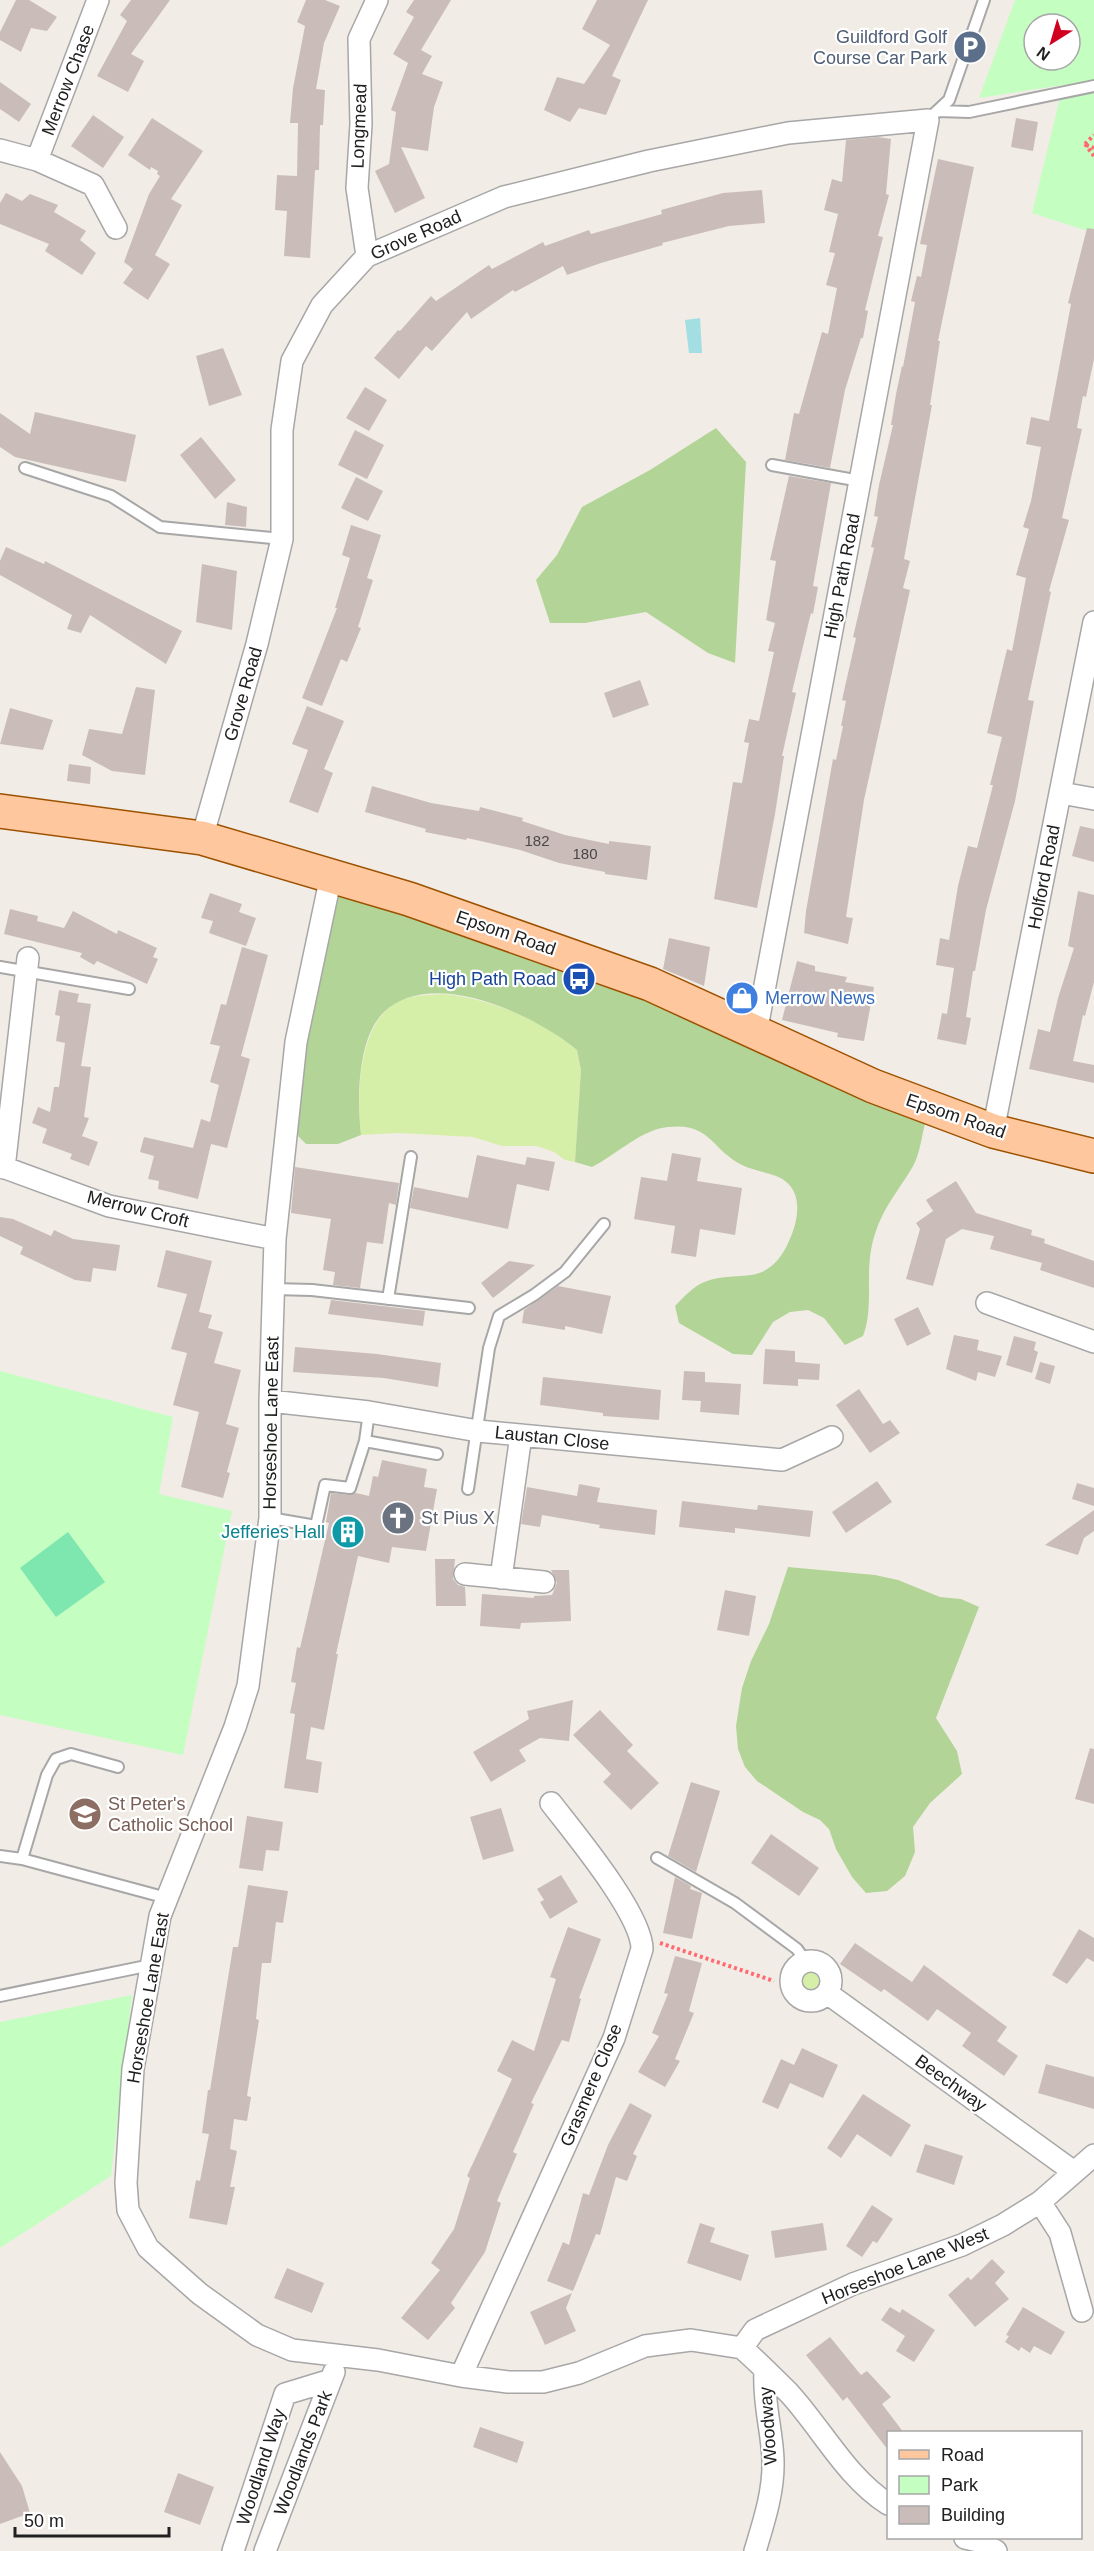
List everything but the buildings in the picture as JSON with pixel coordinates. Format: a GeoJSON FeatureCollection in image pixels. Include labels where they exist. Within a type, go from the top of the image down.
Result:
{"type":"FeatureCollection","features":[{"type":"Feature","properties":{"kind":"main road","name":"Epsom Road"},"geometry":{"type":"LineString","coordinates":[[0,811],[202,838],[408,899],[650,984],[873,1086],[993,1131],[1094,1156]]}},
{"type":"Feature","properties":{"kind":"street","name":"Merrow Chase"},"geometry":{"type":"LineString","coordinates":[[37,160],[98,0]]}},
{"type":"Feature","properties":{"kind":"street","name":"Longmead"},"geometry":{"type":"LineString","coordinates":[[367,256],[357,188],[361,124],[359,39],[377,0]]}},
{"type":"Feature","properties":{"kind":"street","name":"Grove Road"},"geometry":{"type":"LineString","coordinates":[[202,838],[257,644],[282,539],[282,430],[292,361],[322,305],[367,256],[504,197],[638,163],[788,133],[933,115]]}},
{"type":"Feature","properties":{"kind":"street","name":"High Path Road"},"geometry":{"type":"LineString","coordinates":[[756,1034],[860,481],[933,115]]}},
{"type":"Feature","properties":{"kind":"street","name":"Merrow Chase"},"geometry":{"type":"LineString","coordinates":[[0,150],[37,160],[93,185],[116,228]]}},
{"type":"Feature","properties":{"kind":"street","name":"Holford Road"},"geometry":{"type":"LineString","coordinates":[[993,1131],[1094,622]]}},
{"type":"Feature","properties":{"kind":"street"},"geometry":{"type":"LineString","coordinates":[[1060,793],[1094,799]]}},
{"type":"Feature","properties":{"kind":"street","name":"Horseshoe Lane East"},"geometry":{"type":"LineString","coordinates":[[331,876],[296,1042],[275,1239],[270,1401],[270,1518],[248,1686],[235,1727],[160,1916],[132,2069],[126,2183],[128,2210],[148,2248],[200,2294],[256,2335],[292,2350],[378,2360],[461,2376],[508,2382],[543,2382],[579,2373],[645,2346],[691,2340],[742,2348]]}},
{"type":"Feature","properties":{"kind":"street","name":"Merrow Croft"},"geometry":{"type":"LineString","coordinates":[[27,966],[2,1167],[109,1206],[275,1239]]}},
{"type":"Feature","properties":{"kind":"street"},"geometry":{"type":"LineString","coordinates":[[987,1303],[1094,1342]]}},
{"type":"Feature","properties":{"kind":"street","name":"Laustan Close"},"geometry":{"type":"LineString","coordinates":[[270,1401],[369,1412],[478,1431],[782,1460],[832,1437]]}},
{"type":"Feature","properties":{"kind":"street"},"geometry":{"type":"LineString","coordinates":[[501,1578],[521,1435]]}},
{"type":"Feature","properties":{"kind":"street"},"geometry":{"type":"LineString","coordinates":[[465,1574],[544,1582]]}},
{"type":"Feature","properties":{"kind":"street"},"geometry":{"type":"LineString","coordinates":[[551,1803],[614,1886],[642,1937]]}},
{"type":"Feature","properties":{"kind":"street","name":"Grasmere Close"},"geometry":{"type":"LineString","coordinates":[[461,2376],[614,2038],[642,1949],[642,1937]]}},
{"type":"Feature","properties":{"kind":"street"},"geometry":{"type":"LineString","coordinates":[[806,1962],[817,1962],[827,1969],[831,1983],[827,1994],[821,1999],[809,2002],[798,1997],[793,1991],[792,1974],[799,1965],[806,1962]]}},
{"type":"Feature","properties":{"kind":"street","name":"Beechway"},"geometry":{"type":"LineString","coordinates":[[827,1994],[1074,2172]]}},
{"type":"Feature","properties":{"kind":"street","name":"Horseshoe Lane West"},"geometry":{"type":"LineString","coordinates":[[742,2348],[755,2330],[853,2284],[962,2245],[1003,2225],[1040,2202],[1094,2155]]}},
{"type":"Feature","properties":{"kind":"street"},"geometry":{"type":"LineString","coordinates":[[1040,2202],[1060,2233],[1082,2311]]}},
{"type":"Feature","properties":{"kind":"street"},"geometry":{"type":"LineString","coordinates":[[742,2348],[789,2394],[822,2437],[855,2474],[887,2503]]}},
{"type":"Feature","properties":{"kind":"street","name":"Woodlands Park"},"geometry":{"type":"LineString","coordinates":[[265,2551],[340,2355]]}},
{"type":"Feature","properties":{"kind":"street","name":"Woodway"},"geometry":{"type":"LineString","coordinates":[[755,2551],[771,2498],[773,2460],[764,2394],[765,2371]]}},
{"type":"Feature","properties":{"kind":"street","name":"Woodland Way"},"geometry":{"type":"LineString","coordinates":[[233,2551],[285,2394],[331,2380]]}},
{"type":"Feature","properties":{"kind":"street"},"geometry":{"type":"LineString","coordinates":[[969,2539],[996,2551]]}},
{"type":"Feature","properties":{"kind":"lane"},"geometry":{"type":"LineString","coordinates":[[933,115],[949,100],[984,0]]}},
{"type":"Feature","properties":{"kind":"lane"},"geometry":{"type":"LineString","coordinates":[[933,115],[969,112],[1094,86]]}},
{"type":"Feature","properties":{"kind":"lane"},"geometry":{"type":"LineString","coordinates":[[772,465],[860,481]]}},
{"type":"Feature","properties":{"kind":"lane"},"geometry":{"type":"LineString","coordinates":[[25,468],[111,496],[160,527],[282,539]]}},
{"type":"Feature","properties":{"kind":"lane"},"geometry":{"type":"LineString","coordinates":[[0,967],[27,966],[129,989]]}},
{"type":"Feature","properties":{"kind":"lane"},"geometry":{"type":"LineString","coordinates":[[388,1299],[411,1157]]}},
{"type":"Feature","properties":{"kind":"lane"},"geometry":{"type":"LineString","coordinates":[[468,1489],[489,1348],[499,1316],[534,1295],[565,1272],[604,1224]]}},
{"type":"Feature","properties":{"kind":"lane"},"geometry":{"type":"LineString","coordinates":[[274,1289],[312,1290],[469,1308]]}},
{"type":"Feature","properties":{"kind":"lane"},"geometry":{"type":"LineString","coordinates":[[270,1518],[316,1526],[325,1485],[350,1488],[364,1442],[369,1412]]}},
{"type":"Feature","properties":{"kind":"lane"},"geometry":{"type":"LineString","coordinates":[[364,1442],[437,1454]]}},
{"type":"Feature","properties":{"kind":"lane"},"geometry":{"type":"LineString","coordinates":[[22,1859],[47,1775],[56,1759],[71,1754],[118,1767]]}},
{"type":"Feature","properties":{"kind":"lane"},"geometry":{"type":"LineString","coordinates":[[0,1856],[22,1859],[167,1898]]}},
{"type":"Feature","properties":{"kind":"lane"},"geometry":{"type":"LineString","coordinates":[[657,1858],[735,1903],[797,1949],[806,1962]]}},
{"type":"Feature","properties":{"kind":"lane"},"geometry":{"type":"LineString","coordinates":[[0,1996],[151,1965]]}},
{"type":"Feature","properties":{"kind":"path"},"geometry":{"type":"LineString","coordinates":[[1085,144],[1094,135]]}},
{"type":"Feature","properties":{"kind":"path"},"geometry":{"type":"LineString","coordinates":[[1085,144],[1094,148]]}},
{"type":"Feature","properties":{"kind":"path"},"geometry":{"type":"LineString","coordinates":[[1085,144],[1094,156]]}},
{"type":"Feature","properties":{"kind":"path"},"geometry":{"type":"LineString","coordinates":[[642,1937],[774,1981]]}},
{"type":"Feature","properties":{"kind":"green space"},"geometry":{"type":"Polygon","coordinates":[[[1015,0],[1094,0],[1094,233],[1032,213],[1063,85],[979,98],[1015,0]]]}},
{"type":"Feature","properties":{"kind":"green space"},"geometry":{"type":"Polygon","coordinates":[[[716,428],[746,462],[735,663],[708,653],[646,612],[585,623],[550,623],[536,580],[557,555],[582,507],[650,470],[716,428]]]}},
{"type":"Feature","properties":{"kind":"green space"},"geometry":{"type":"Polygon","coordinates":[[[328,886],[614,988],[926,1119],[915,1163],[889,1204],[875,1233],[870,1256],[868,1314],[863,1336],[845,1345],[824,1318],[808,1310],[790,1312],[773,1322],[752,1355],[733,1354],[679,1323],[675,1306],[698,1286],[718,1278],[758,1273],[776,1262],[789,1242],[796,1221],[796,1199],[793,1190],[776,1176],[746,1167],[732,1159],[702,1133],[682,1127],[668,1127],[649,1132],[592,1167],[575,1162],[581,1070],[577,1050],[559,1036],[510,1010],[456,995],[429,994],[405,999],[384,1012],[368,1037],[364,1053],[359,1088],[361,1135],[338,1144],[306,1144],[287,1125],[328,886]]]}},
{"type":"Feature","properties":{"kind":"green space"},"geometry":{"type":"Polygon","coordinates":[[[443,994],[479,1000],[514,1012],[547,1029],[577,1050],[581,1070],[575,1162],[565,1160],[554,1152],[537,1146],[502,1146],[473,1137],[398,1133],[361,1135],[360,1079],[368,1040],[376,1023],[387,1010],[402,1000],[443,994]]]}},
{"type":"Feature","properties":{"kind":"green space"},"geometry":{"type":"Polygon","coordinates":[[[0,1371],[173,1417],[159,1494],[232,1511],[183,1755],[0,1715],[0,1371]]]}},
{"type":"Feature","properties":{"kind":"green space"},"geometry":{"type":"Polygon","coordinates":[[[68,1532],[105,1582],[56,1617],[20,1568],[68,1532]]]}},
{"type":"Feature","properties":{"kind":"green space"},"geometry":{"type":"Polygon","coordinates":[[[788,1567],[875,1575],[898,1580],[940,1597],[961,1599],[979,1607],[936,1718],[957,1751],[962,1774],[930,1803],[913,1827],[915,1852],[905,1876],[887,1891],[866,1893],[852,1877],[836,1849],[829,1829],[820,1820],[803,1812],[757,1781],[745,1767],[738,1749],[736,1726],[742,1688],[751,1661],[769,1624],[788,1567]]]}},
{"type":"Feature","properties":{"kind":"green space"},"geometry":{"type":"Polygon","coordinates":[[[810,1968],[819,1972],[823,1981],[819,1990],[810,1994],[801,1990],[797,1981],[801,1972],[810,1968]]]}},
{"type":"Feature","properties":{"kind":"green space"},"geometry":{"type":"Polygon","coordinates":[[[132,1995],[111,2176],[0,2248],[0,2022],[132,1995]]]}},
{"type":"Feature","properties":{"kind":"water"},"geometry":{"type":"Polygon","coordinates":[[[700,318],[702,353],[689,353],[685,320],[700,318]]]}},
{"type":"Feature","properties":{"kind":"place","name":"Guildford Golf Course Car Park"},"geometry":{"type":"Point","coordinates":[970,47]}},
{"type":"Feature","properties":{"kind":"place","name":"High Path Road"},"geometry":{"type":"Point","coordinates":[579,979]}},
{"type":"Feature","properties":{"kind":"place","name":"Merrow News"},"geometry":{"type":"Point","coordinates":[742,998]}},
{"type":"Feature","properties":{"kind":"place","name":"St Pius X"},"geometry":{"type":"Point","coordinates":[398,1518]}},
{"type":"Feature","properties":{"kind":"place","name":"Jefferies Hall"},"geometry":{"type":"Point","coordinates":[348,1532]}},
{"type":"Feature","properties":{"kind":"place","name":"St Peter's Catholic School"},"geometry":{"type":"Point","coordinates":[85,1814]}}]}
